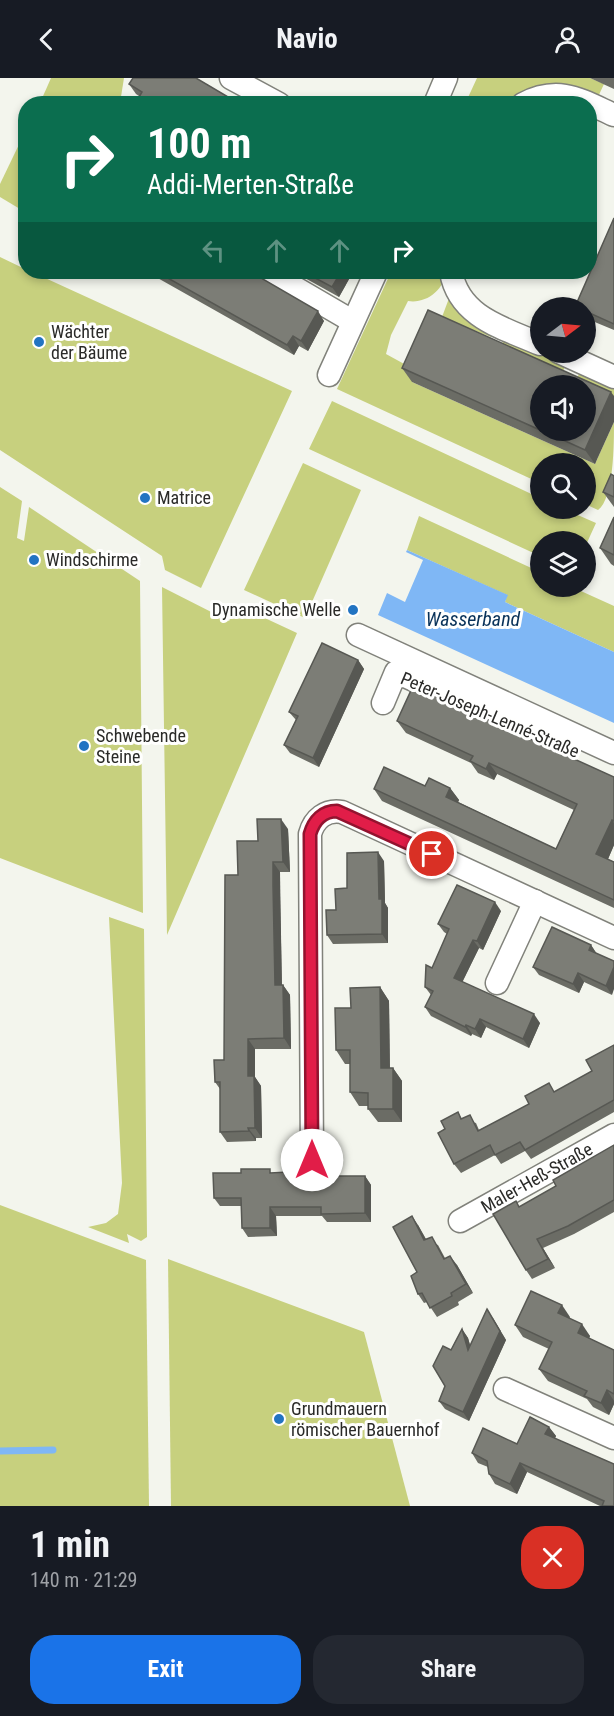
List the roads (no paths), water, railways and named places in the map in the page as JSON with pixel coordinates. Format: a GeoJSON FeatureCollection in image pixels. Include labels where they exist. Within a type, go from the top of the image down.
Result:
{"type":"FeatureCollection","features":[{"type":"Feature","properties":{"kind":"street"},"geometry":{"type":"LineString","coordinates":[[231,78],[264,96]]}},
{"type":"Feature","properties":{"kind":"street"},"geometry":{"type":"LineString","coordinates":[[438,96],[446,78]]}},
{"type":"Feature","properties":{"kind":"street"},"geometry":{"type":"LineString","coordinates":[[547,96],[573,96]]}},
{"type":"Feature","properties":{"kind":"street"},"geometry":{"type":"LineString","coordinates":[[597,107],[614,115]]}},
{"type":"Feature","properties":{"kind":"street"},"geometry":{"type":"LineString","coordinates":[[280,279],[352,321]]}},
{"type":"Feature","properties":{"kind":"street"},"geometry":{"type":"LineString","coordinates":[[329,375],[373,279]]}},
{"type":"Feature","properties":{"kind":"street"},"geometry":{"type":"LineString","coordinates":[[453,279],[457,291],[474,313],[530,339]]}},
{"type":"Feature","properties":{"kind":"street"},"geometry":{"type":"LineString","coordinates":[[583,363],[614,377]]}},
{"type":"Feature","properties":{"kind":"street"},"geometry":{"type":"LineString","coordinates":[[358,635],[614,753]]}},
{"type":"Feature","properties":{"kind":"street","name":"Peter-Joseph-Lenné-Straße"},"geometry":{"type":"LineString","coordinates":[[383,703],[396,672],[614,769]]}},
{"type":"Feature","properties":{"kind":"street"},"geometry":{"type":"LineString","coordinates":[[312,1160],[310,834],[321,816],[333,811],[342,812],[614,938]]}},
{"type":"Feature","properties":{"kind":"street"},"geometry":{"type":"LineString","coordinates":[[497,983],[535,901]]}},
{"type":"Feature","properties":{"kind":"street","name":"Maler-Heß-Straße"},"geometry":{"type":"LineString","coordinates":[[460,1221],[614,1135]]}},
{"type":"Feature","properties":{"kind":"street"},"geometry":{"type":"LineString","coordinates":[[505,1389],[614,1438]]}},
{"type":"Feature","properties":{"kind":"water","name":"Wasserband"},"geometry":{"type":"Polygon","coordinates":[[[407,550],[508,595],[505,602],[614,652],[614,723],[378,615],[387,593],[405,602],[423,560],[406,552],[407,550]]]}},
{"type":"Feature","properties":{"kind":"waterway"},"geometry":{"type":"LineString","coordinates":[[0,1451],[53,1450]]}},
{"type":"Feature","properties":{"kind":"place","name":"Wächter der Bäume"},"geometry":{"type":"Point","coordinates":[39,342]}},
{"type":"Feature","properties":{"kind":"place","name":"Matrice"},"geometry":{"type":"Point","coordinates":[145,498]}},
{"type":"Feature","properties":{"kind":"place","name":"Windschirme"},"geometry":{"type":"Point","coordinates":[34,560]}},
{"type":"Feature","properties":{"kind":"place","name":"Dynamische Welle"},"geometry":{"type":"Point","coordinates":[353,610]}},
{"type":"Feature","properties":{"kind":"place","name":"Schwebende Steine"},"geometry":{"type":"Point","coordinates":[84,746]}},
{"type":"Feature","properties":{"kind":"place","name":"Grundmauern römischer Bauernhof"},"geometry":{"type":"Point","coordinates":[279,1419]}}]}
